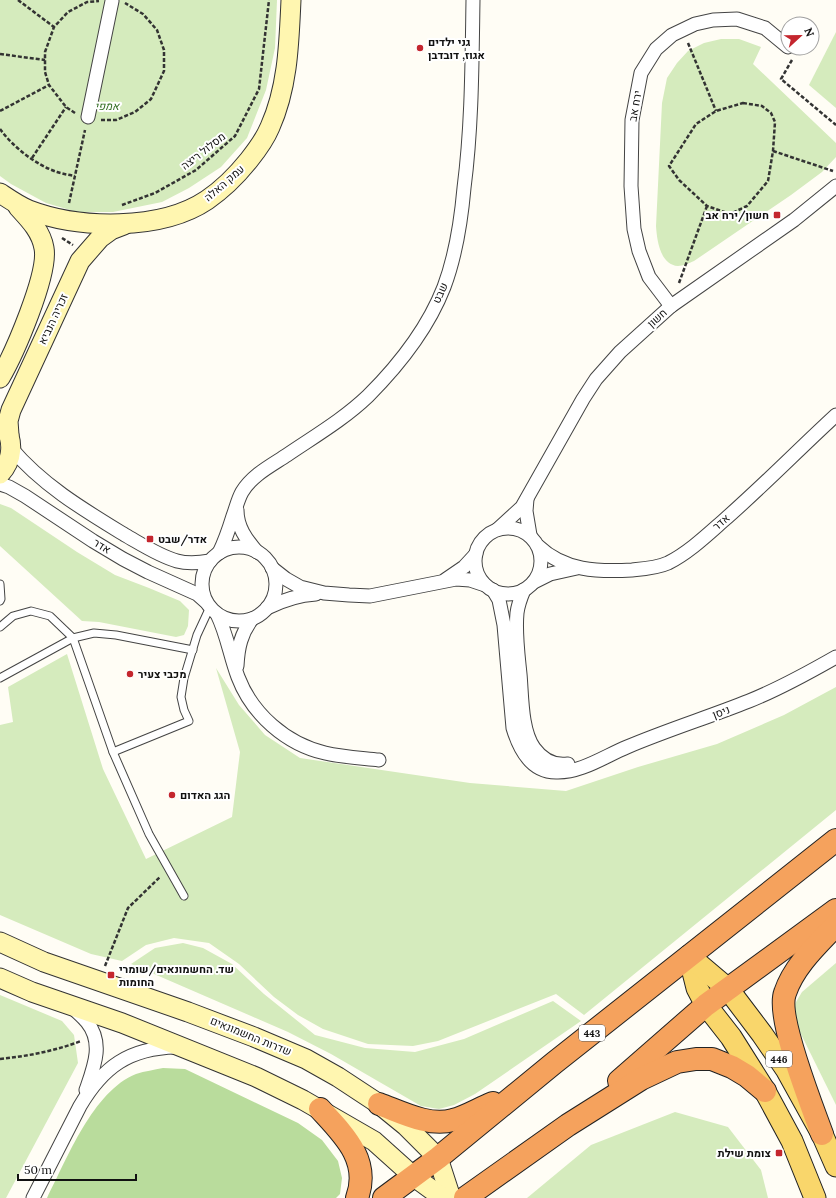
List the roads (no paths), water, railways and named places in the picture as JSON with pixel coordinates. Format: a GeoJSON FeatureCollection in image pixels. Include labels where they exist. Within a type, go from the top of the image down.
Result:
{"type":"FeatureCollection","features":[{"type":"Feature","properties":{"kind":"highway","name":"443"},"geometry":{"type":"LineString","coordinates":[[384,1198],[438,1158],[554,1063],[836,840]]}},
{"type":"Feature","properties":{"kind":"highway"},"geometry":{"type":"LineString","coordinates":[[568,1125],[706,1005],[836,910]]}},
{"type":"Feature","properties":{"kind":"highway"},"geometry":{"type":"LineString","coordinates":[[822,1134],[791,1044],[784,1016],[783,1001],[784,994],[792,977],[814,948],[836,925]]}},
{"type":"Feature","properties":{"kind":"highway"},"geometry":{"type":"LineString","coordinates":[[465,1198],[568,1125],[641,1079],[677,1062],[696,1059],[712,1059],[732,1067],[747,1076],[765,1091]]}},
{"type":"Feature","properties":{"kind":"highway"},"geometry":{"type":"LineString","coordinates":[[379,1104],[418,1118],[437,1122],[453,1121],[496,1101],[554,1063]]}},
{"type":"Feature","properties":{"kind":"highway"},"geometry":{"type":"LineString","coordinates":[[320,1109],[348,1140],[358,1161],[361,1172],[360,1187],[357,1198]]}},
{"type":"Feature","properties":{"kind":"main road","name":"עמק האלה"},"geometry":{"type":"LineString","coordinates":[[127,223],[170,216],[206,200],[240,171],[257,150],[269,129],[279,106],[284,86],[292,0]]}},
{"type":"Feature","properties":{"kind":"main road"},"geometry":{"type":"LineString","coordinates":[[7,197],[29,210],[73,222],[94,224],[127,223]]}},
{"type":"Feature","properties":{"kind":"main road"},"geometry":{"type":"LineString","coordinates":[[0,378],[6,368],[24,324],[42,272],[45,258],[44,247],[40,234],[31,222],[7,197]]}},
{"type":"Feature","properties":{"kind":"main road","name":"זכריה הנביא"},"geometry":{"type":"LineString","coordinates":[[0,474],[8,463],[7,435],[8,421],[11,410],[80,261],[100,238],[127,223]]}},
{"type":"Feature","properties":{"kind":"main road","name":"שדרות החשמונאים"},"geometry":{"type":"LineString","coordinates":[[0,942],[44,962],[188,1012],[306,1059],[338,1077],[379,1104],[406,1126],[438,1158],[451,1198]]}},
{"type":"Feature","properties":{"kind":"main road","name":"446"},"geometry":{"type":"LineString","coordinates":[[689,956],[728,989],[762,1034],[786,1069],[822,1134],[836,1166]]}},
{"type":"Feature","properties":{"kind":"main road","name":"446"},"geometry":{"type":"LineString","coordinates":[[689,956],[697,988],[706,1005],[731,1037],[765,1091],[792,1141],[815,1198]]}},
{"type":"Feature","properties":{"kind":"main road"},"geometry":{"type":"LineString","coordinates":[[0,978],[122,1023],[256,1077],[320,1109],[374,1141],[414,1176],[443,1198]]}},
{"type":"Feature","properties":{"kind":"street","name":"שבט"},"geometry":{"type":"LineString","coordinates":[[215,557],[226,539],[238,502],[247,485],[264,470],[351,412],[369,395],[415,341],[444,287],[454,256],[460,226],[467,168],[471,118],[473,0]]}},
{"type":"Feature","properties":{"kind":"street"},"geometry":{"type":"LineString","coordinates":[[88,117],[112,1]]}},
{"type":"Feature","properties":{"kind":"street","name":"ירח אב"},"geometry":{"type":"LineString","coordinates":[[670,306],[649,277],[639,251],[634,229],[631,186],[632,120],[641,73],[656,49],[672,35],[695,24],[713,20],[737,19],[764,28],[780,40]]}},
{"type":"Feature","properties":{"kind":"street","name":"חשון"},"geometry":{"type":"LineString","coordinates":[[498,529],[522,507],[596,379],[620,352],[670,306],[794,220],[836,186]]}},
{"type":"Feature","properties":{"kind":"street","name":"אדר"},"geometry":{"type":"LineString","coordinates":[[538,546],[553,558],[579,568],[606,572],[646,569],[667,564],[694,546],[735,510],[836,415]]}},
{"type":"Feature","properties":{"kind":"street","name":"אדר"},"geometry":{"type":"LineString","coordinates":[[7,435],[28,468],[64,496],[134,540],[175,560],[186,563],[215,557]]}},
{"type":"Feature","properties":{"kind":"street","name":"אדר"},"geometry":{"type":"LineString","coordinates":[[0,484],[26,496],[83,535],[123,559],[197,594],[211,608]]}},
{"type":"Feature","properties":{"kind":"street","name":"חשון"},"geometry":{"type":"LineString","coordinates":[[527,498],[526,511],[530,535]]}},
{"type":"Feature","properties":{"kind":"street"},"geometry":{"type":"LineString","coordinates":[[238,502],[236,511],[241,530],[246,539],[272,568],[286,579],[300,587],[324,593],[370,596],[456,579],[470,580],[504,594],[513,594],[529,586],[541,568],[541,553],[530,535],[520,529],[498,529],[491,532],[482,540],[478,546],[476,554],[476,570],[479,577],[489,587]]}},
{"type":"Feature","properties":{"kind":"street"},"geometry":{"type":"LineString","coordinates":[[259,554],[252,550],[239,548],[227,549],[215,557],[205,568],[202,581],[203,594],[222,625],[236,671],[247,696],[272,726],[289,739],[324,753],[379,760]]}},
{"type":"Feature","properties":{"kind":"street"},"geometry":{"type":"LineString","coordinates":[[443,581],[464,567],[476,554]]}},
{"type":"Feature","properties":{"kind":"street"},"geometry":{"type":"LineString","coordinates":[[211,608],[225,619],[234,621],[252,619],[260,614],[267,608],[275,593],[275,576],[272,568]]}},
{"type":"Feature","properties":{"kind":"street","name":"אדר"},"geometry":{"type":"LineString","coordinates":[[529,586],[550,574],[579,568]]}},
{"type":"Feature","properties":{"kind":"street","name":"ניסן"},"geometry":{"type":"LineString","coordinates":[[529,586],[520,598],[517,611],[516,633],[524,718],[528,737],[534,748],[544,758],[553,763],[565,764],[601,758]]}},
{"type":"Feature","properties":{"kind":"street","name":"ניסן"},"geometry":{"type":"LineString","coordinates":[[489,587],[498,600],[504,625],[513,728],[517,742],[524,755],[534,765],[545,770],[556,772],[579,768],[628,747],[751,700],[836,657]]}},
{"type":"Feature","properties":{"kind":"street"},"geometry":{"type":"LineString","coordinates":[[267,608],[292,597],[324,593]]}},
{"type":"Feature","properties":{"kind":"street"},"geometry":{"type":"LineString","coordinates":[[236,671],[241,639],[245,629],[252,619]]}},
{"type":"Feature","properties":{"kind":"street"},"geometry":{"type":"LineString","coordinates":[[70,1005],[88,1022],[95,1035],[97,1049],[95,1066],[80,1106]]}},
{"type":"Feature","properties":{"kind":"street"},"geometry":{"type":"LineString","coordinates":[[33,1198],[80,1106],[99,1079],[112,1067],[126,1058],[149,1050],[161,1048],[181,1048]]}},
{"type":"Feature","properties":{"kind":"lane"},"geometry":{"type":"LineString","coordinates":[[0,584],[0,601]]}},
{"type":"Feature","properties":{"kind":"lane"},"geometry":{"type":"LineString","coordinates":[[113,752],[189,721],[184,710],[181,697],[184,678],[197,635],[211,608]]}},
{"type":"Feature","properties":{"kind":"lane"},"geometry":{"type":"LineString","coordinates":[[0,627],[13,616],[32,611],[50,616],[73,638],[113,752],[149,834],[184,896]]}},
{"type":"Feature","properties":{"kind":"lane"},"geometry":{"type":"LineString","coordinates":[[0,678],[73,638],[94,633],[116,635],[193,650]]}},
{"type":"Feature","properties":{"kind":"place","name":"גני ילדים אגוז, דובדבן"},"geometry":{"type":"Point","coordinates":[420,48]}},
{"type":"Feature","properties":{"kind":"place","name":"חשון/ירח אב"},"geometry":{"type":"Point","coordinates":[777,215]}},
{"type":"Feature","properties":{"kind":"place","name":"אדר/שבט"},"geometry":{"type":"Point","coordinates":[150,539]}},
{"type":"Feature","properties":{"kind":"place","name":"מכבי צעיר"},"geometry":{"type":"Point","coordinates":[130,674]}},
{"type":"Feature","properties":{"kind":"place","name":"הגג האדום"},"geometry":{"type":"Point","coordinates":[172,795]}},
{"type":"Feature","properties":{"kind":"place","name":"שד. החשמונאים/שומרי החומות"},"geometry":{"type":"Point","coordinates":[111,975]}},
{"type":"Feature","properties":{"kind":"place","name":"צומת שילת"},"geometry":{"type":"Point","coordinates":[779,1153]}},
{"type":"Feature","properties":{"kind":"park label","name":"אמפי"},"geometry":{"type":"Point","coordinates":[107,106]}}]}
